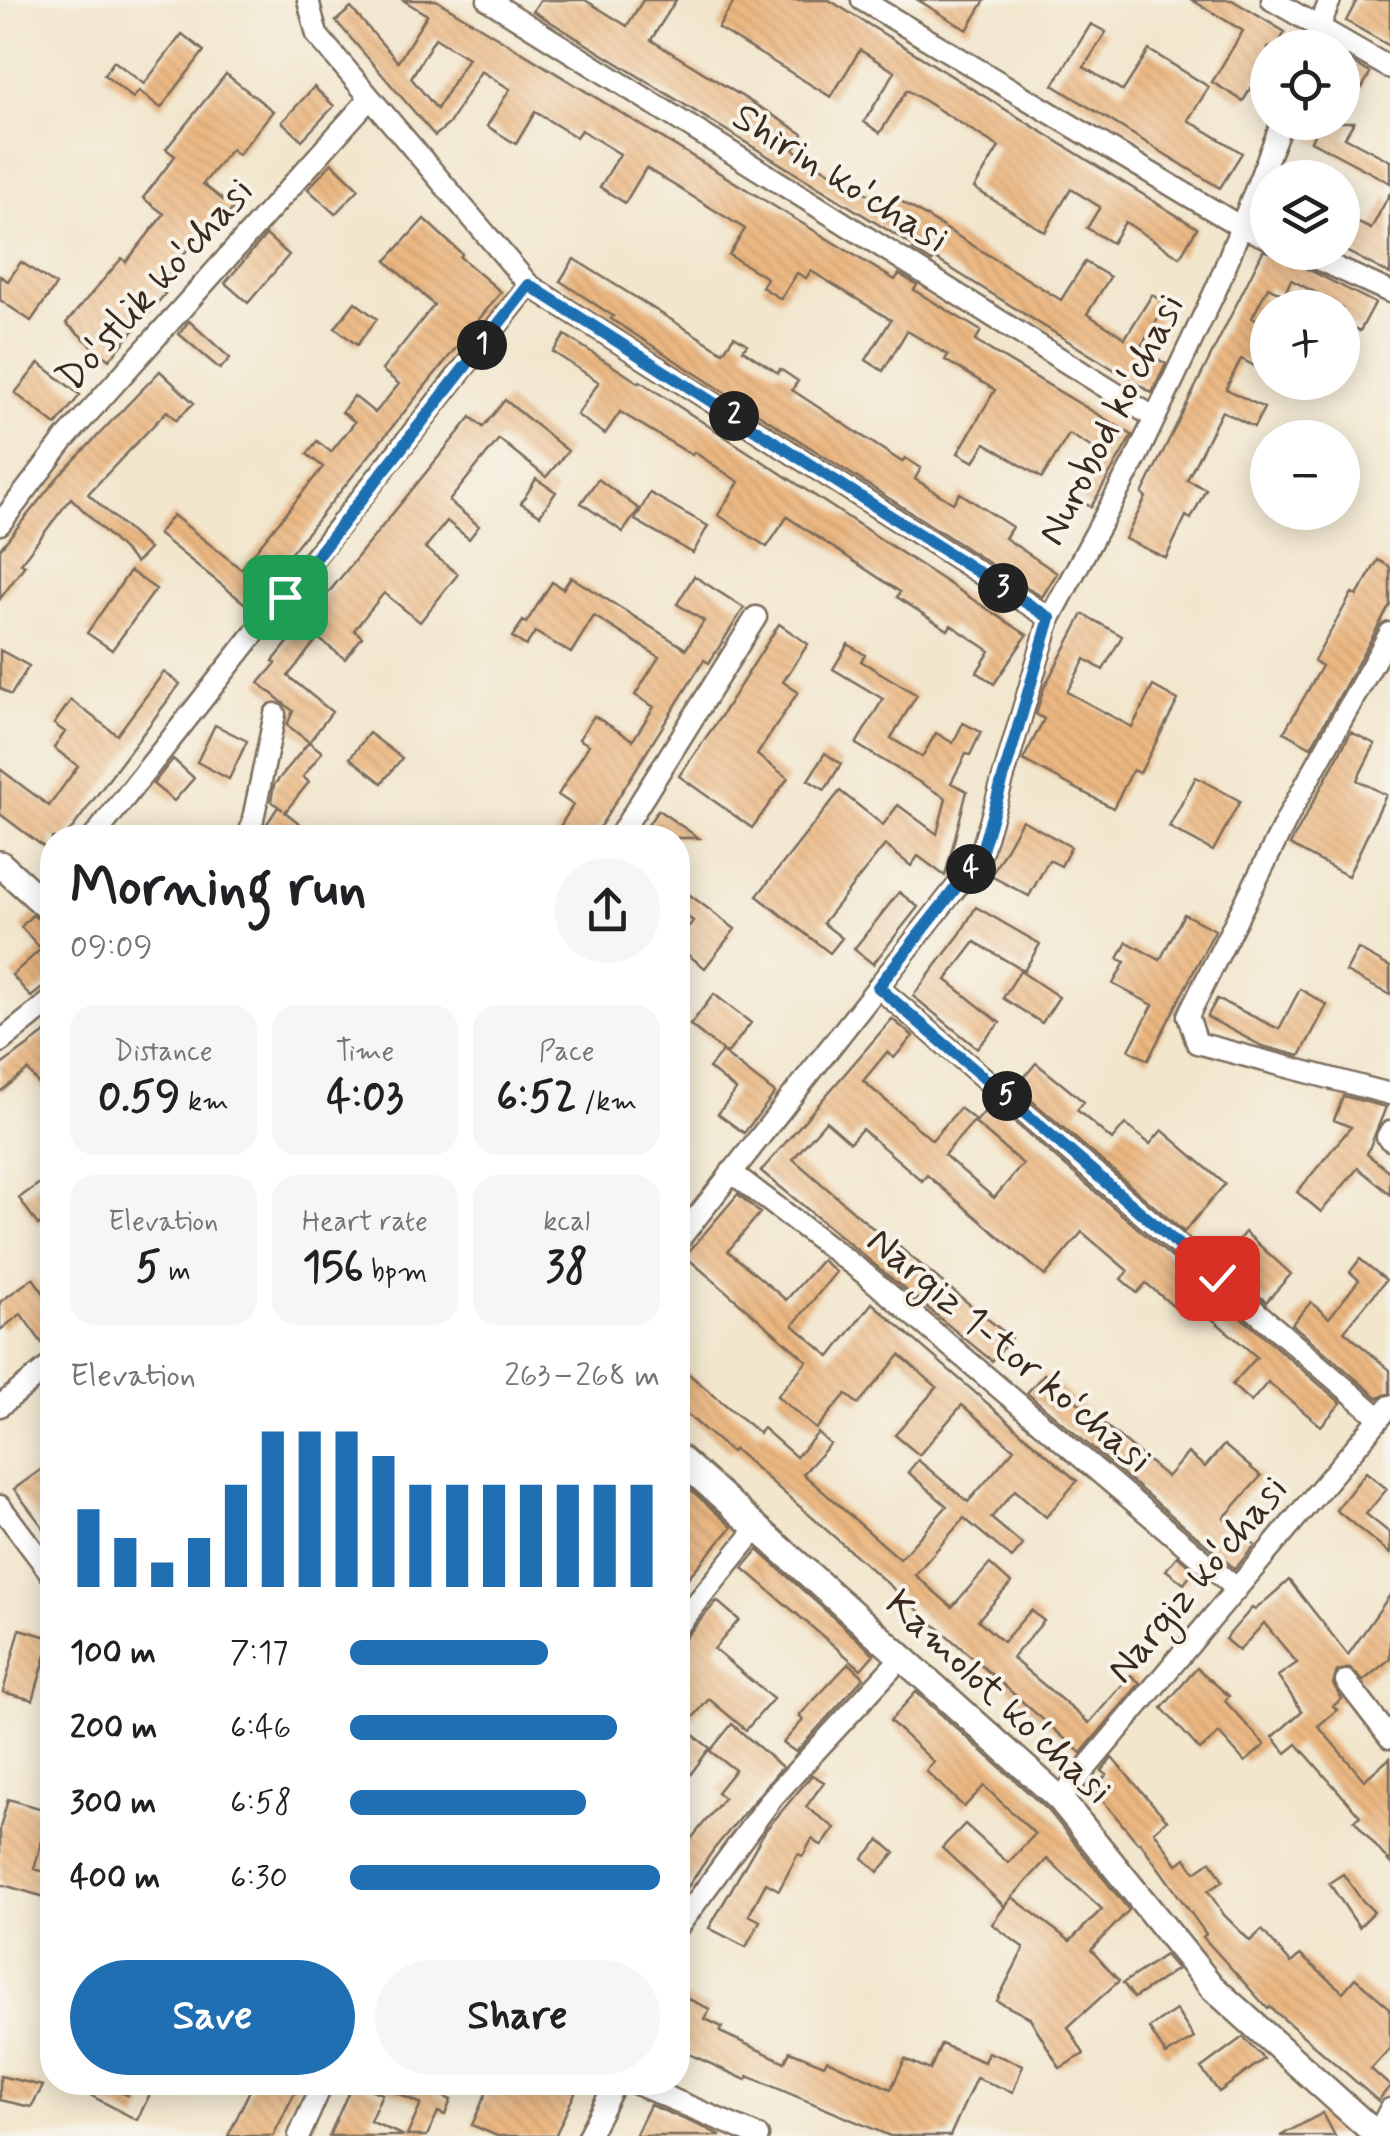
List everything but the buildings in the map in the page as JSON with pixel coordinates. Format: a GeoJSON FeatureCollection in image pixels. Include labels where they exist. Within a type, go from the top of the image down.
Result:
{"type":"FeatureCollection","features":[{"type":"Feature","properties":{"kind":"street"},"geometry":{"type":"LineString","coordinates":[[308,0],[317,35],[529,285],[1050,618]]}},
{"type":"Feature","properties":{"kind":"street","name":"Shirin ko'chasi"},"geometry":{"type":"LineString","coordinates":[[488,0],[1156,418]]}},
{"type":"Feature","properties":{"kind":"street"},"geometry":{"type":"LineString","coordinates":[[862,0],[1250,231]]}},
{"type":"Feature","properties":{"kind":"street"},"geometry":{"type":"LineString","coordinates":[[1272,0],[1306,30]]}},
{"type":"Feature","properties":{"kind":"street"},"geometry":{"type":"LineString","coordinates":[[1318,30],[1330,0]]}},
{"type":"Feature","properties":{"kind":"street"},"geometry":{"type":"LineString","coordinates":[[1360,56],[1390,68]]}},
{"type":"Feature","properties":{"kind":"street","name":"Do'stlik ko'chasi"},"geometry":{"type":"LineString","coordinates":[[0,524],[65,439],[370,98]]}},
{"type":"Feature","properties":{"kind":"street","name":"Nurobod koʻchasi"},"geometry":{"type":"LineString","coordinates":[[690,1225],[980,857],[1050,618],[1156,418],[1218,286],[1275,140]]}},
{"type":"Feature","properties":{"kind":"street"},"geometry":{"type":"LineString","coordinates":[[1342,270],[1390,292]]}},
{"type":"Feature","properties":{"kind":"street"},"geometry":{"type":"LineString","coordinates":[[103,825],[529,285]]}},
{"type":"Feature","properties":{"kind":"street"},"geometry":{"type":"LineString","coordinates":[[626,825],[756,617]]}},
{"type":"Feature","properties":{"kind":"street"},"geometry":{"type":"LineString","coordinates":[[1390,633],[1292,809],[1188,1016],[1197,1043],[1390,1094]]}},
{"type":"Feature","properties":{"kind":"street"},"geometry":{"type":"LineString","coordinates":[[253,825],[275,714]]}},
{"type":"Feature","properties":{"kind":"street"},"geometry":{"type":"LineString","coordinates":[[0,864],[40,895]]}},
{"type":"Feature","properties":{"kind":"street"},"geometry":{"type":"LineString","coordinates":[[878,987],[1385,1412]]}},
{"type":"Feature","properties":{"kind":"street"},"geometry":{"type":"LineString","coordinates":[[0,1042],[40,1010]]}},
{"type":"Feature","properties":{"kind":"street","name":"Nargiz 1-tor ko‘chasi"},"geometry":{"type":"LineString","coordinates":[[732,1172],[864,1274],[1236,1589]]}},
{"type":"Feature","properties":{"kind":"street"},"geometry":{"type":"LineString","coordinates":[[0,1406],[40,1374]]}},
{"type":"Feature","properties":{"kind":"street","name":"Nargiz koʻchasi"},"geometry":{"type":"LineString","coordinates":[[1060,1799],[1385,1412]]}},
{"type":"Feature","properties":{"kind":"street","name":"Kamolot koʻchasi"},"geometry":{"type":"LineString","coordinates":[[690,1468],[1060,1799],[1212,1987],[1377,2136]]}},
{"type":"Feature","properties":{"kind":"street"},"geometry":{"type":"LineString","coordinates":[[0,1506],[40,1559]]}},
{"type":"Feature","properties":{"kind":"street"},"geometry":{"type":"LineString","coordinates":[[690,1611],[758,1527]]}},
{"type":"Feature","properties":{"kind":"street"},"geometry":{"type":"LineString","coordinates":[[690,1911],[772,1797],[902,1657]]}},
{"type":"Feature","properties":{"kind":"street"},"geometry":{"type":"LineString","coordinates":[[1346,1681],[1390,1738]]}},
{"type":"Feature","properties":{"kind":"street"},"geometry":{"type":"LineString","coordinates":[[299,2136],[318,2095]]}},
{"type":"Feature","properties":{"kind":"street"},"geometry":{"type":"LineString","coordinates":[[588,2136],[609,2095]]}},
{"type":"Feature","properties":{"kind":"street"},"geometry":{"type":"LineString","coordinates":[[662,2095],[758,2136]]}},
{"type":"Feature","properties":{"kind":"street"},"geometry":{"type":"LineString","coordinates":[[1377,2136],[1390,2110]]}},
{"type":"Feature","properties":{"kind":"route"},"geometry":{"type":"LineString","coordinates":[[285,597],[529,285],[1050,618],[980,857],[878,987],[1217,1278]]}}]}
